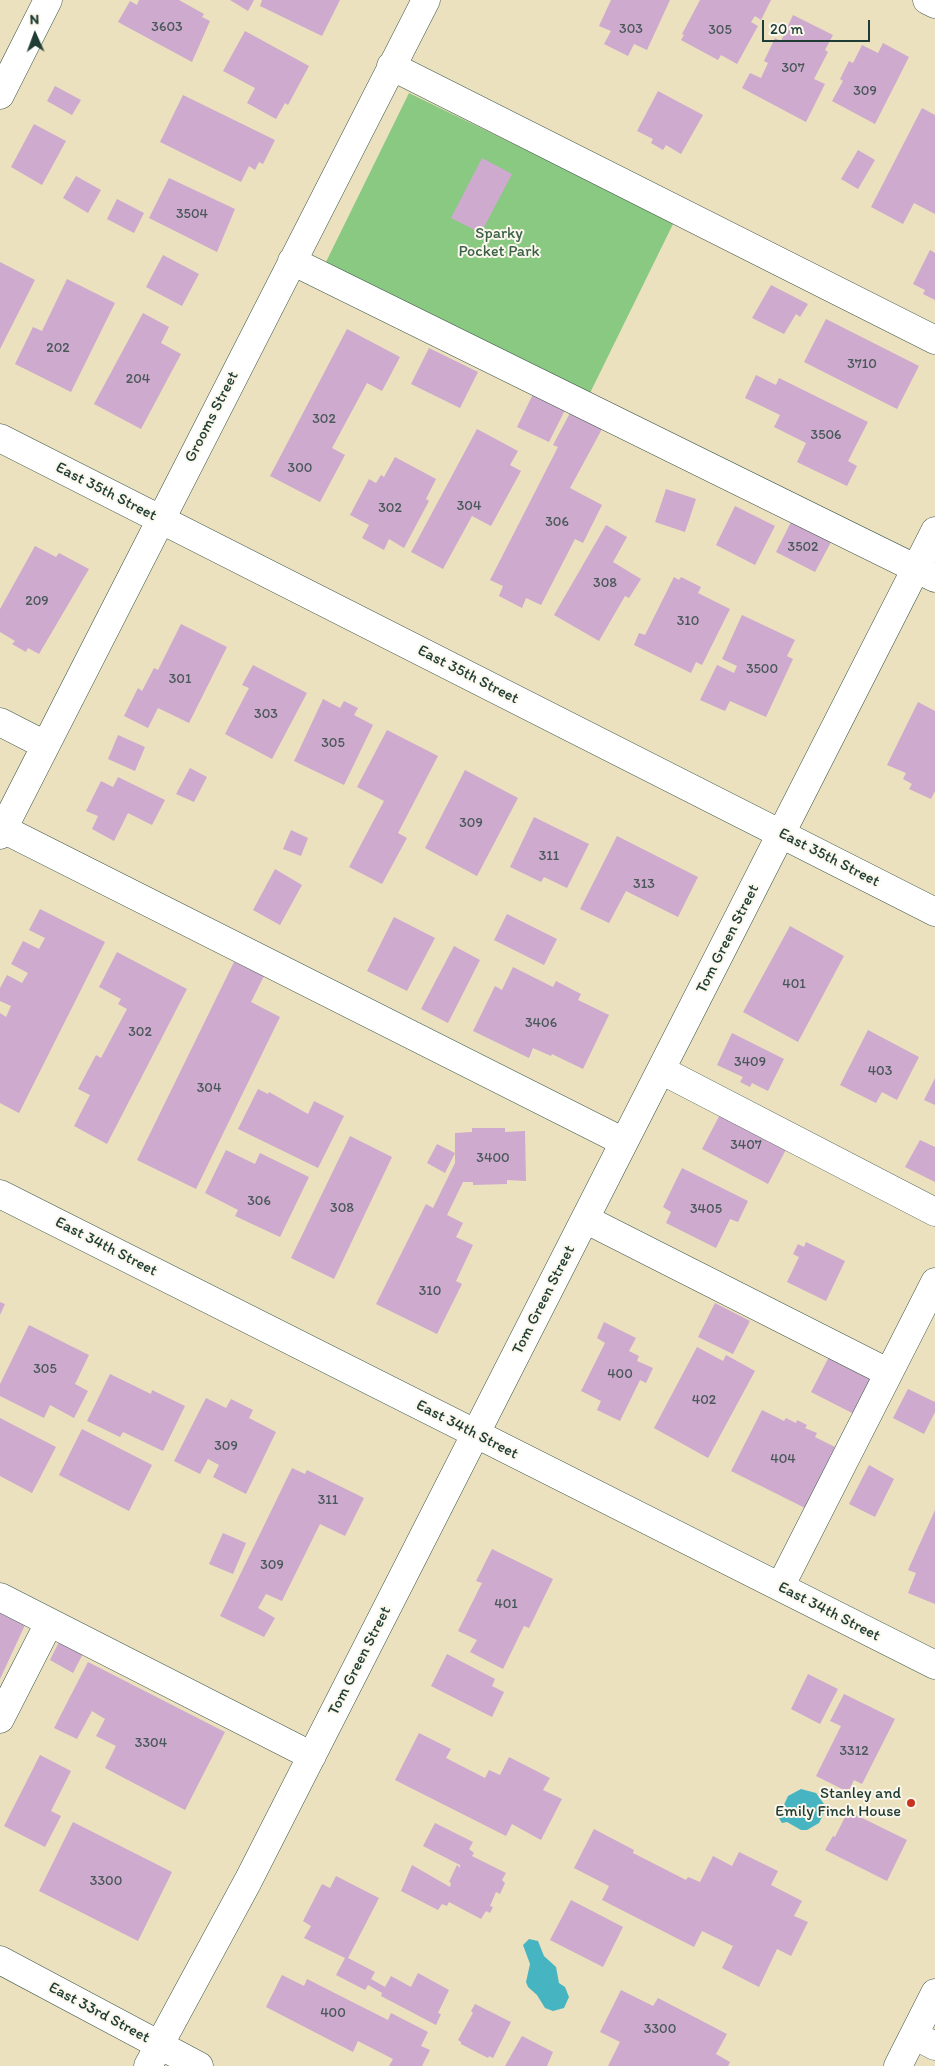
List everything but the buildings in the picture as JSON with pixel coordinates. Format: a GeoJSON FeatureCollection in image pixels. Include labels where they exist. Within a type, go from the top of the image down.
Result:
{"type":"FeatureCollection","features":[{"type":"Feature","properties":{"kind":"street"},"geometry":{"type":"LineString","coordinates":[[0,95],[48,0]]}},
{"type":"Feature","properties":{"kind":"street","name":"Grooms Street"},"geometry":{"type":"LineString","coordinates":[[2,832],[426,0]]}},
{"type":"Feature","properties":{"kind":"street"},"geometry":{"type":"LineString","coordinates":[[926,0],[935,4]]}},
{"type":"Feature","properties":{"kind":"street"},"geometry":{"type":"LineString","coordinates":[[392,66],[935,340]]}},
{"type":"Feature","properties":{"kind":"street"},"geometry":{"type":"LineString","coordinates":[[292,261],[926,573]]}},
{"type":"Feature","properties":{"kind":"street","name":"East 35th Street"},"geometry":{"type":"LineString","coordinates":[[0,438],[935,912]]}},
{"type":"Feature","properties":{"kind":"street","name":"Tom Green Street"},"geometry":{"type":"LineString","coordinates":[[153,2056],[248,1881],[782,834],[926,573],[935,531]]}},
{"type":"Feature","properties":{"kind":"street"},"geometry":{"type":"LineString","coordinates":[[0,722],[46,745]]}},
{"type":"Feature","properties":{"kind":"street"},"geometry":{"type":"LineString","coordinates":[[2,832],[624,1142]]}},
{"type":"Feature","properties":{"kind":"street"},"geometry":{"type":"LineString","coordinates":[[661,1070],[935,1212]]}},
{"type":"Feature","properties":{"kind":"street","name":"East 34th Street"},"geometry":{"type":"LineString","coordinates":[[0,1194],[935,1665]]}},
{"type":"Feature","properties":{"kind":"street"},"geometry":{"type":"LineString","coordinates":[[585,1220],[889,1373]]}},
{"type":"Feature","properties":{"kind":"street"},"geometry":{"type":"LineString","coordinates":[[780,1587],[935,1282]]}},
{"type":"Feature","properties":{"kind":"street"},"geometry":{"type":"LineString","coordinates":[[0,1598],[312,1756]]}},
{"type":"Feature","properties":{"kind":"street"},"geometry":{"type":"LineString","coordinates":[[0,1719],[49,1623]]}},
{"type":"Feature","properties":{"kind":"street","name":"East 33rd Street"},"geometry":{"type":"LineString","coordinates":[[0,1960],[153,2056],[199,2066]]}},
{"type":"Feature","properties":{"kind":"street"},"geometry":{"type":"LineString","coordinates":[[898,2066],[924,2040],[935,1993]]}},
{"type":"Feature","properties":{"kind":"green space","name":"Sparky Pocket Park"},"geometry":{"type":"Polygon","coordinates":[[[409,93],[674,222],[590,393],[325,264],[409,93]]]}},
{"type":"Feature","properties":{"kind":"water"},"geometry":{"type":"Polygon","coordinates":[[[801,1789],[816,1793],[824,1804],[825,1811],[819,1823],[807,1830],[801,1830],[787,1822],[782,1823],[777,1815],[788,1796],[801,1789]]]}},
{"type":"Feature","properties":{"kind":"water"},"geometry":{"type":"Polygon","coordinates":[[[529,1939],[538,1941],[544,1956],[556,1967],[559,1983],[565,1987],[569,1997],[564,2008],[553,2011],[545,2008],[537,1995],[528,1987],[526,1982],[530,1964],[523,1945],[529,1939]]]}},
{"type":"Feature","properties":{"kind":"place","name":"Stanley and Emily Finch House"},"geometry":{"type":"Point","coordinates":[911,1803]}}]}
